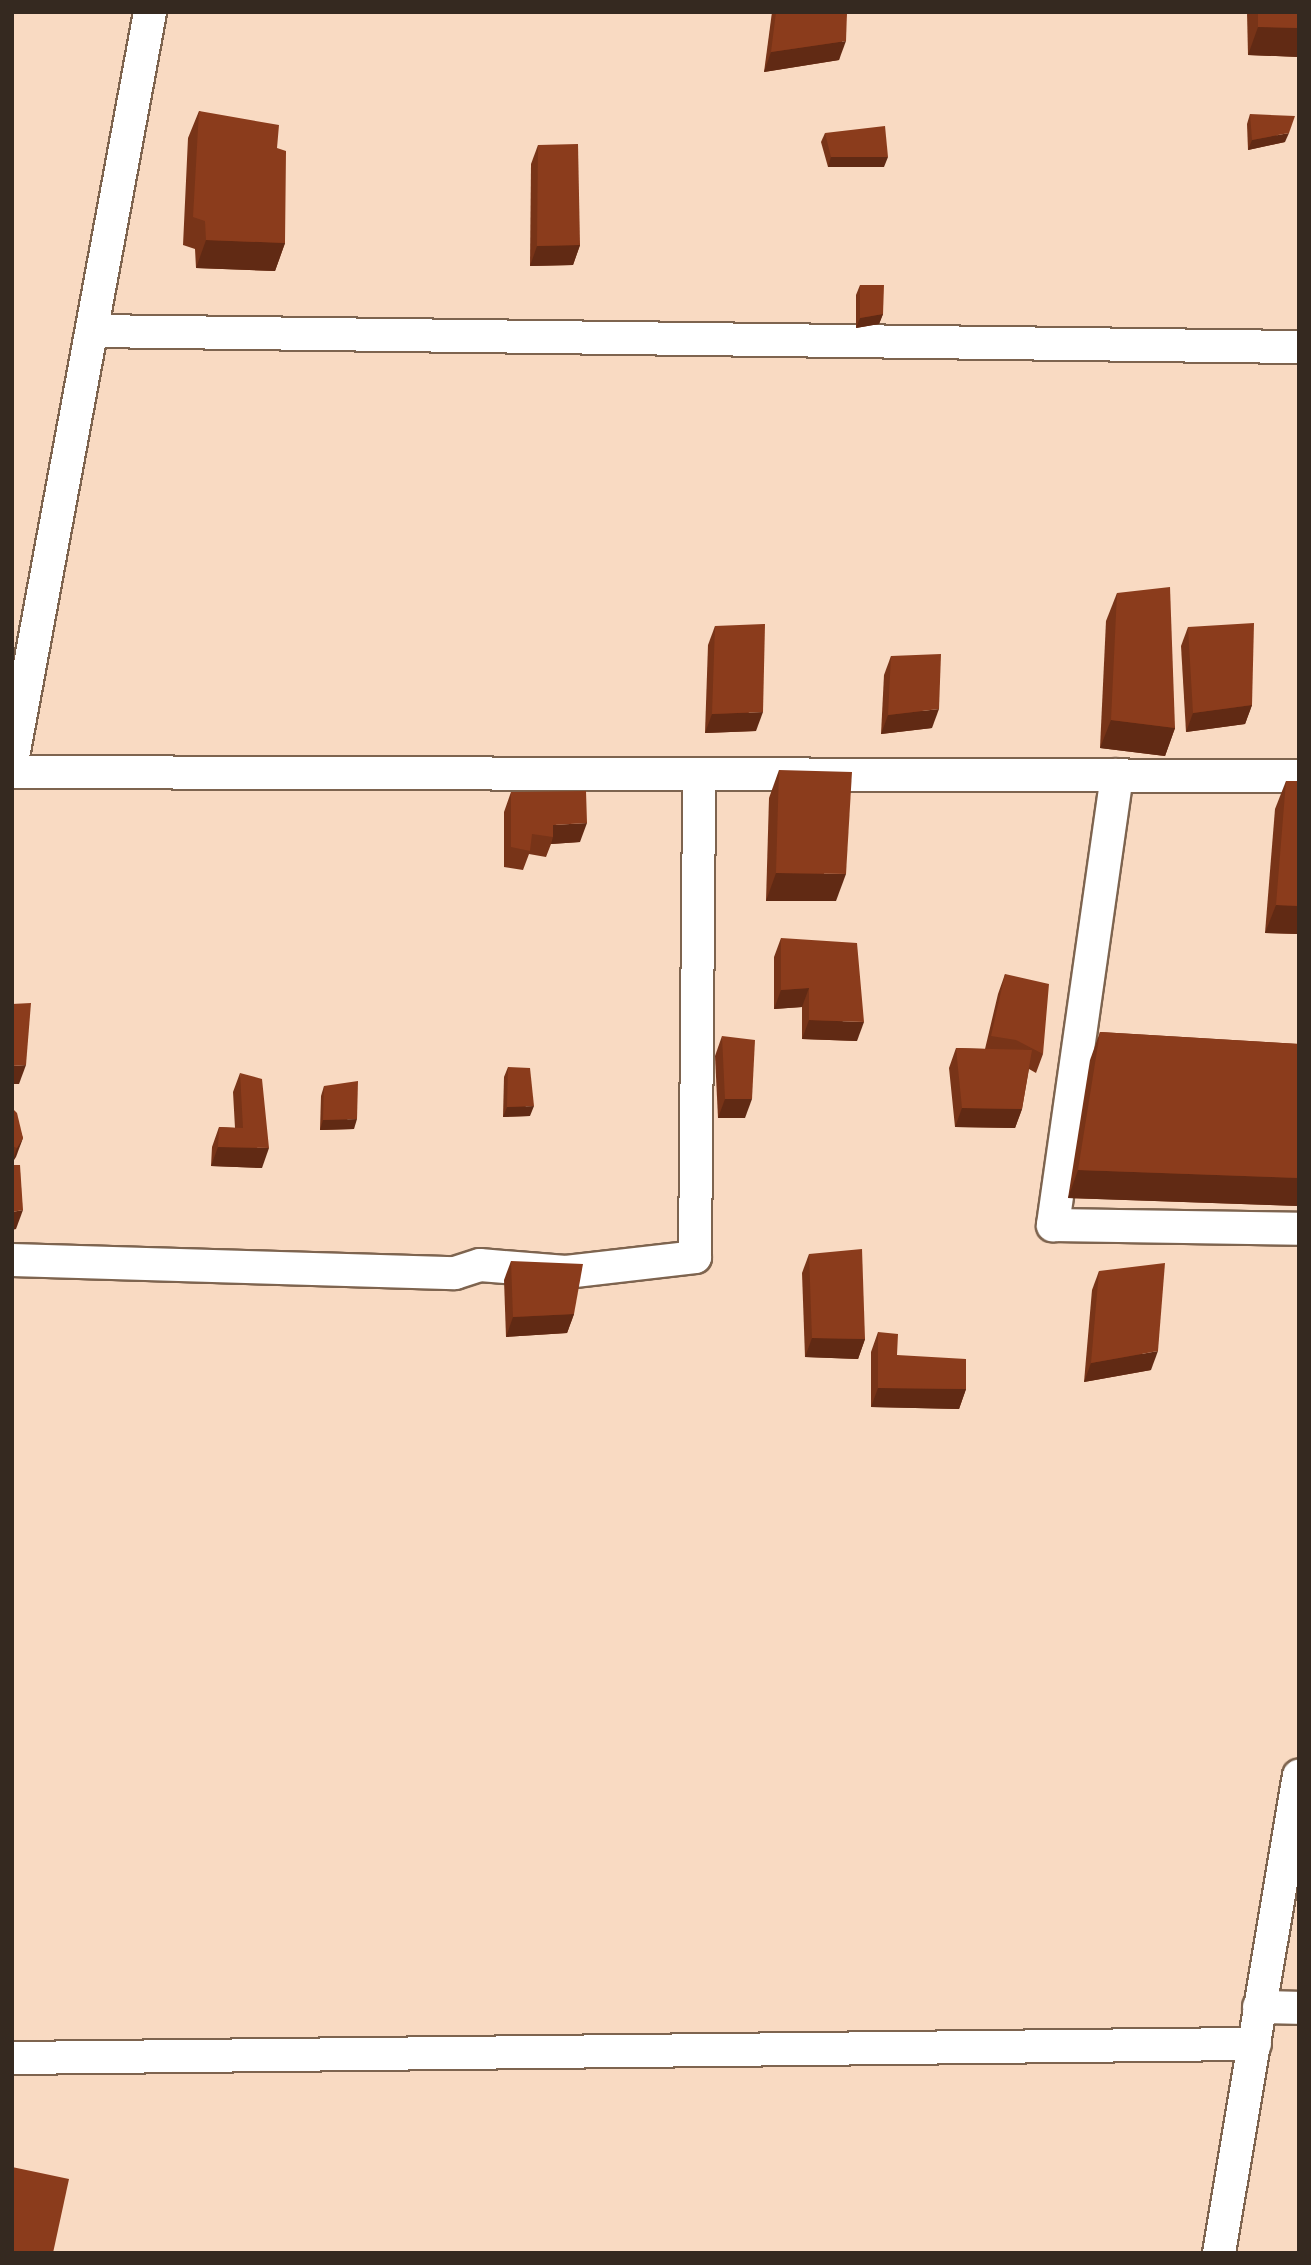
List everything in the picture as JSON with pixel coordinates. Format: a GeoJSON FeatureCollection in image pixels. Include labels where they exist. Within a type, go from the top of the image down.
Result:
{"type":"FeatureCollection","features":[{"type":"Feature","properties":{"kind":"street"},"geometry":{"type":"LineString","coordinates":[[12,762],[150,12]]}},
{"type":"Feature","properties":{"kind":"street"},"geometry":{"type":"LineString","coordinates":[[92,331],[1299,346]]}},
{"type":"Feature","properties":{"kind":"street"},"geometry":{"type":"LineString","coordinates":[[12,772],[1299,776]]}},
{"type":"Feature","properties":{"kind":"street"},"geometry":{"type":"LineString","coordinates":[[12,1260],[455,1273],[480,1265],[566,1272],[695,1257],[699,774]]}},
{"type":"Feature","properties":{"kind":"street"},"geometry":{"type":"LineString","coordinates":[[1117,775],[1053,1225],[1299,1229]]}},
{"type":"Feature","properties":{"kind":"street"},"geometry":{"type":"LineString","coordinates":[[1219,2253],[1299,1776]]}},
{"type":"Feature","properties":{"kind":"street"},"geometry":{"type":"LineString","coordinates":[[1259,2007],[1299,2008]]}},
{"type":"Feature","properties":{"kind":"street"},"geometry":{"type":"LineString","coordinates":[[12,2058],[1255,2044]]}},
{"type":"Feature","properties":{"kind":"building"},"geometry":{"type":"Polygon","coordinates":[[[776,12],[847,12],[846,41],[771,52],[776,12]]]}},
{"type":"Feature","properties":{"kind":"building"},"geometry":{"type":"Polygon","coordinates":[[[1258,12],[1299,12],[1299,28],[1258,27],[1258,12]]]}},
{"type":"Feature","properties":{"kind":"building"},"geometry":{"type":"Polygon","coordinates":[[[199,111],[279,125],[277,148],[286,151],[285,243],[206,240],[205,221],[193,217],[199,111]]]}},
{"type":"Feature","properties":{"kind":"building"},"geometry":{"type":"Polygon","coordinates":[[[1250,114],[1295,116],[1289,133],[1252,140],[1250,114]]]}},
{"type":"Feature","properties":{"kind":"building"},"geometry":{"type":"Polygon","coordinates":[[[885,126],[888,157],[831,157],[825,133],[885,126]]]}},
{"type":"Feature","properties":{"kind":"building"},"geometry":{"type":"Polygon","coordinates":[[[578,144],[580,245],[537,246],[538,145],[578,144]]]}},
{"type":"Feature","properties":{"kind":"building"},"geometry":{"type":"Polygon","coordinates":[[[860,285],[884,285],[883,314],[860,318],[860,285]]]}},
{"type":"Feature","properties":{"kind":"building"},"geometry":{"type":"Polygon","coordinates":[[[1170,587],[1175,728],[1111,720],[1117,593],[1170,587]]]}},
{"type":"Feature","properties":{"kind":"building"},"geometry":{"type":"Polygon","coordinates":[[[1254,623],[1252,705],[1193,713],[1188,627],[1254,623]]]}},
{"type":"Feature","properties":{"kind":"building"},"geometry":{"type":"Polygon","coordinates":[[[765,624],[763,712],[712,714],[715,626],[765,624]]]}},
{"type":"Feature","properties":{"kind":"building"},"geometry":{"type":"Polygon","coordinates":[[[941,654],[939,709],[888,715],[891,656],[941,654]]]}},
{"type":"Feature","properties":{"kind":"building"},"geometry":{"type":"Polygon","coordinates":[[[779,770],[852,772],[846,874],[776,873],[779,770]]]}},
{"type":"Feature","properties":{"kind":"building"},"geometry":{"type":"Polygon","coordinates":[[[1286,781],[1299,781],[1299,906],[1276,905],[1286,781]]]}},
{"type":"Feature","properties":{"kind":"building"},"geometry":{"type":"Polygon","coordinates":[[[586,791],[587,823],[553,825],[553,837],[532,834],[530,851],[511,847],[511,792],[586,791]]]}},
{"type":"Feature","properties":{"kind":"building"},"geometry":{"type":"Polygon","coordinates":[[[781,938],[857,943],[864,1022],[809,1020],[809,988],[781,990],[781,938]]]}},
{"type":"Feature","properties":{"kind":"building"},"geometry":{"type":"Polygon","coordinates":[[[1005,974],[1049,984],[1043,1054],[1016,1040],[991,1036],[1005,974]]]}},
{"type":"Feature","properties":{"kind":"building"},"geometry":{"type":"Polygon","coordinates":[[[31,1003],[26,1065],[12,1066],[12,1004],[31,1003]]]}},
{"type":"Feature","properties":{"kind":"building"},"geometry":{"type":"Polygon","coordinates":[[[1100,1032],[1299,1044],[1299,1178],[1078,1170],[1100,1032]]]}},
{"type":"Feature","properties":{"kind":"building"},"geometry":{"type":"Polygon","coordinates":[[[722,1036],[755,1040],[752,1099],[725,1099],[722,1036]]]}},
{"type":"Feature","properties":{"kind":"building"},"geometry":{"type":"Polygon","coordinates":[[[956,1048],[1032,1050],[1022,1109],[962,1108],[956,1048]]]}},
{"type":"Feature","properties":{"kind":"building"},"geometry":{"type":"Polygon","coordinates":[[[508,1067],[530,1068],[534,1106],[507,1107],[508,1067]]]}},
{"type":"Feature","properties":{"kind":"building"},"geometry":{"type":"Polygon","coordinates":[[[240,1073],[262,1079],[269,1148],[218,1147],[219,1127],[243,1128],[240,1073]]]}},
{"type":"Feature","properties":{"kind":"building"},"geometry":{"type":"Polygon","coordinates":[[[358,1081],[357,1119],[323,1120],[324,1086],[358,1081]]]}},
{"type":"Feature","properties":{"kind":"building"},"geometry":{"type":"Polygon","coordinates":[[[12,1108],[17,1113],[23,1138],[17,1148],[12,1146],[12,1108]]]}},
{"type":"Feature","properties":{"kind":"building"},"geometry":{"type":"Polygon","coordinates":[[[12,1165],[20,1165],[23,1210],[12,1212],[12,1165]]]}},
{"type":"Feature","properties":{"kind":"building"},"geometry":{"type":"Polygon","coordinates":[[[862,1249],[865,1339],[812,1338],[809,1254],[862,1249]]]}},
{"type":"Feature","properties":{"kind":"building"},"geometry":{"type":"Polygon","coordinates":[[[511,1261],[583,1264],[574,1314],[513,1317],[511,1261]]]}},
{"type":"Feature","properties":{"kind":"building"},"geometry":{"type":"Polygon","coordinates":[[[1165,1263],[1158,1351],[1091,1363],[1099,1271],[1165,1263]]]}},
{"type":"Feature","properties":{"kind":"building"},"geometry":{"type":"Polygon","coordinates":[[[878,1332],[898,1334],[897,1355],[966,1359],[966,1389],[878,1388],[878,1332]]]}},
{"type":"Feature","properties":{"kind":"building"},"geometry":{"type":"Polygon","coordinates":[[[12,2167],[69,2179],[53,2253],[12,2253],[12,2167]]]}}]}
